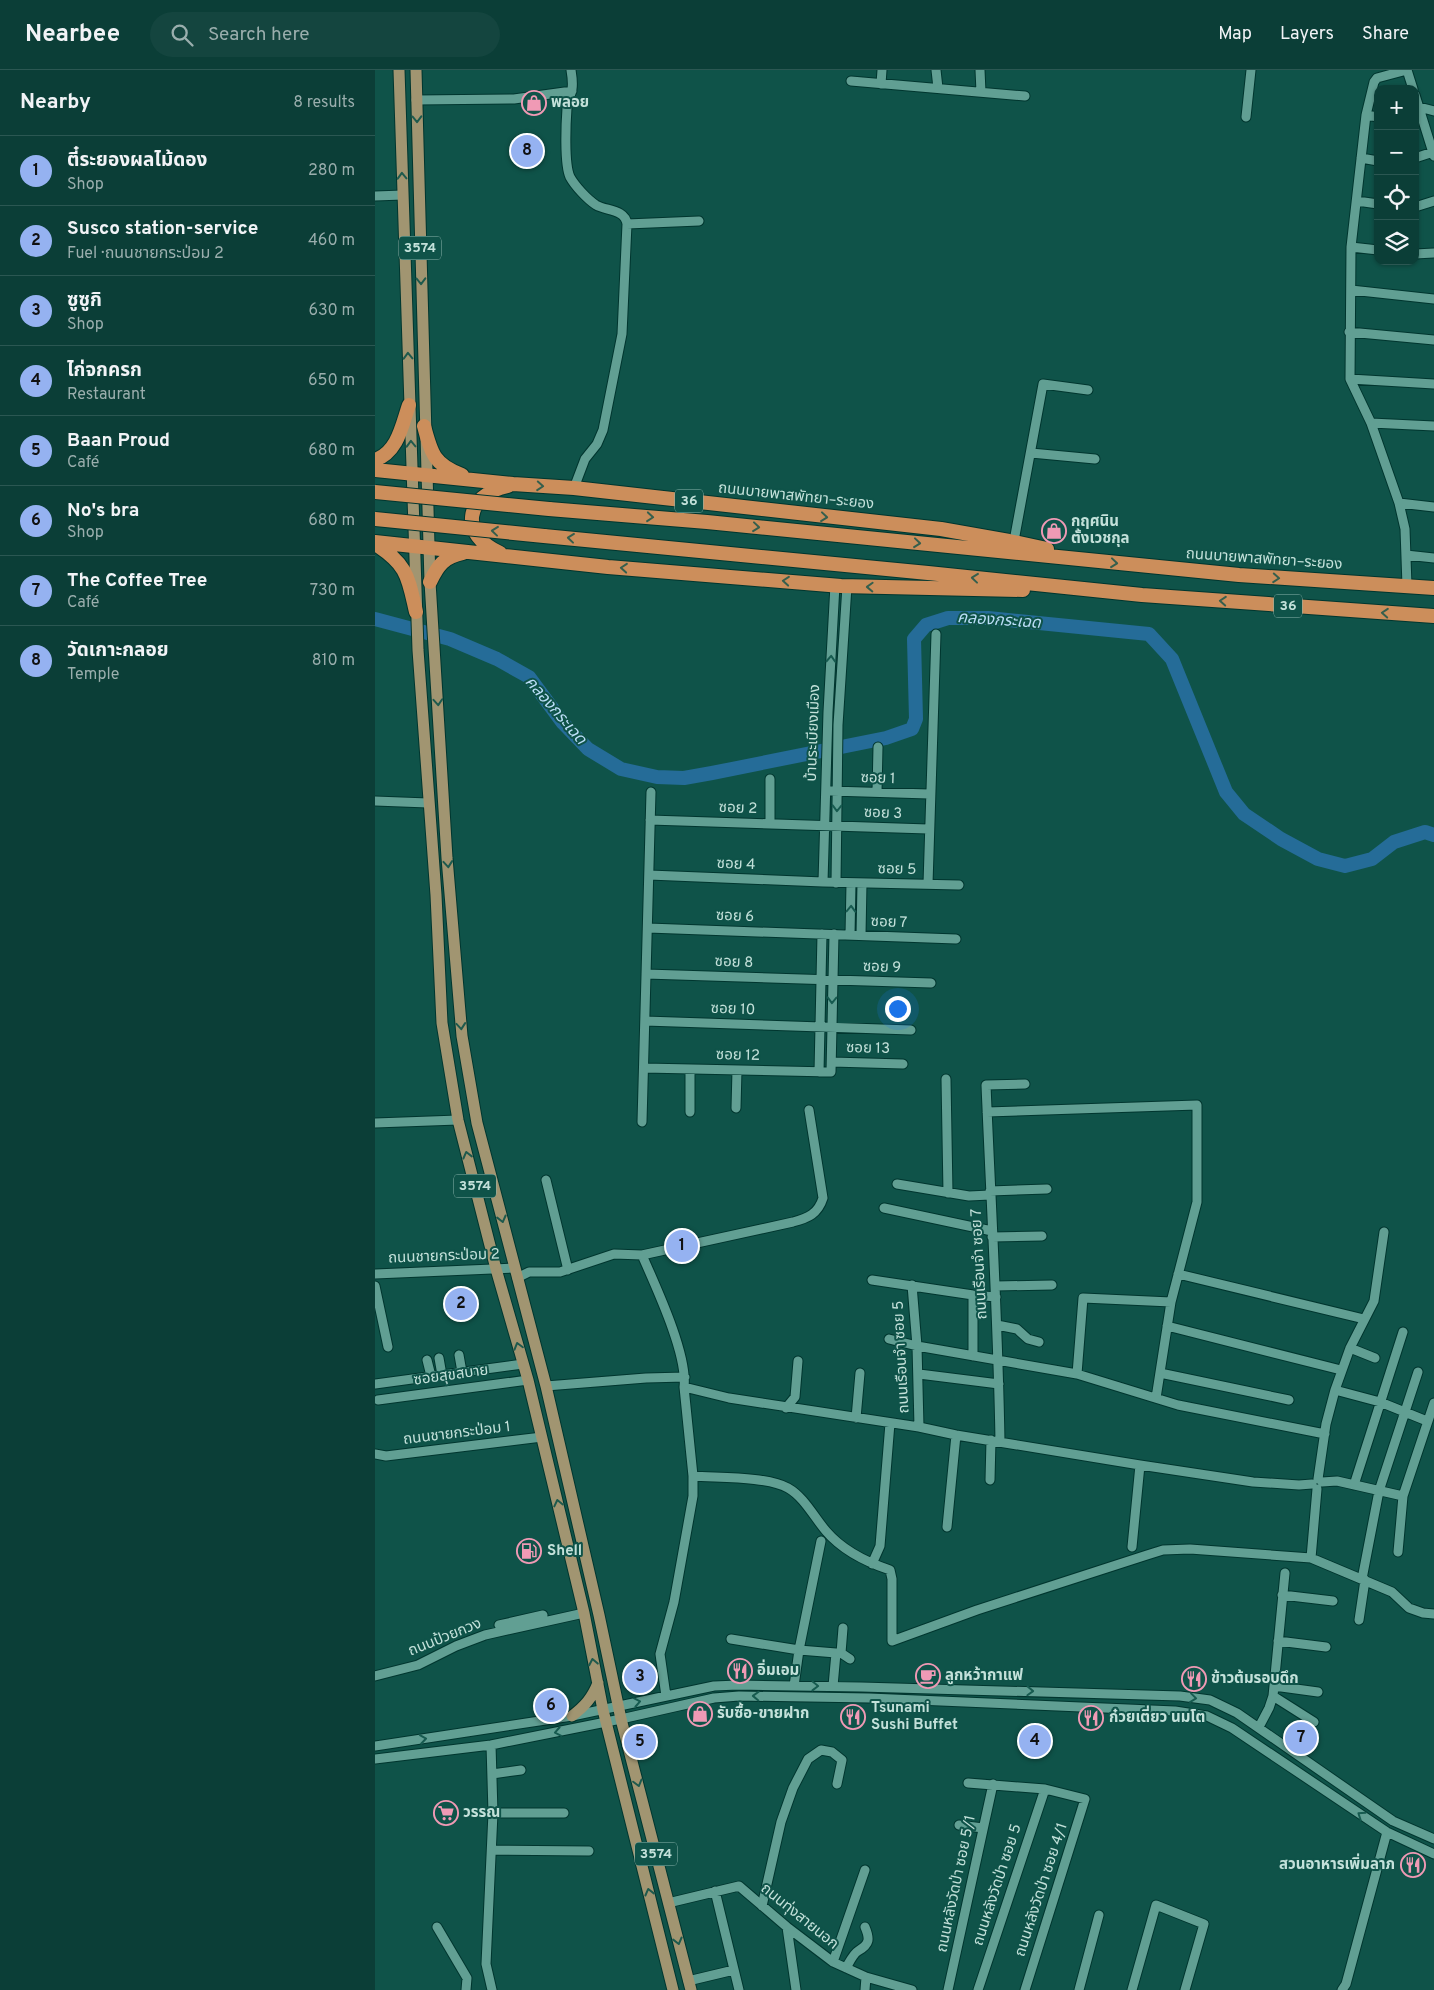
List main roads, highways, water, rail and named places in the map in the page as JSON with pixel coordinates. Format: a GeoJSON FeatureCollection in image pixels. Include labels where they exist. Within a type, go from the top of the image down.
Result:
{"type":"FeatureCollection","features":[{"type":"Feature","properties":{"kind":"highway"},"geometry":{"type":"LineString","coordinates":[[375,460],[386,455],[395,444],[409,405]]}},
{"type":"Feature","properties":{"kind":"highway"},"geometry":{"type":"LineString","coordinates":[[424,426],[435,459],[454,472],[474,480]]}},
{"type":"Feature","properties":{"kind":"highway","name":"ถนนบายพาสพัทยา–ระยอง"},"geometry":{"type":"LineString","coordinates":[[375,470],[513,484],[574,488],[941,530],[1014,542],[1092,560]]}},
{"type":"Feature","properties":{"kind":"highway"},"geometry":{"type":"LineString","coordinates":[[505,556],[483,544],[473,527],[471,514],[475,505],[483,496],[490,491],[513,484]]}},
{"type":"Feature","properties":{"kind":"highway","name":"ถนนบายพาสพัทยา–ระยอง"},"geometry":{"type":"LineString","coordinates":[[375,492],[707,522],[1239,575],[1434,588]]}},
{"type":"Feature","properties":{"kind":"highway","name":"36"},"geometry":{"type":"LineString","coordinates":[[375,519],[928,572],[1142,596],[1434,616]]}},
{"type":"Feature","properties":{"kind":"highway"},"geometry":{"type":"LineString","coordinates":[[375,543],[401,565],[407,576],[416,617]]}},
{"type":"Feature","properties":{"kind":"highway","name":"36"},"geometry":{"type":"LineString","coordinates":[[375,543],[414,545],[608,567],[841,586],[994,591],[1076,589]]}},
{"type":"Feature","properties":{"kind":"highway"},"geometry":{"type":"LineString","coordinates":[[430,582],[439,564],[453,555],[467,552]]}},
{"type":"Feature","properties":{"kind":"main road","name":"3574"},"geometry":{"type":"LineString","coordinates":[[399,70],[416,617],[436,895],[442,1023],[458,1120],[496,1269],[528,1380],[583,1610],[603,1710],[673,1990]]}},
{"type":"Feature","properties":{"kind":"main road","name":"3574"},"geometry":{"type":"LineString","coordinates":[[416,70],[424,426],[430,582],[447,858],[462,1036],[477,1123],[546,1386],[621,1719],[689,1986]]}},
{"type":"Feature","properties":{"kind":"main road"},"geometry":{"type":"LineString","coordinates":[[572,1716],[587,1704],[598,1682]]}},
{"type":"Feature","properties":{"kind":"waterway","name":"คลองกระเฉด"},"geometry":{"type":"LineString","coordinates":[[375,619],[450,639],[497,659],[529,677],[563,723],[588,749],[621,769],[657,777],[684,778],[886,738],[912,729],[916,719],[914,639],[926,625],[948,618],[988,618],[1149,634],[1172,659],[1226,792],[1244,814],[1281,839],[1318,859],[1345,866],[1372,859],[1394,842],[1425,832],[1434,835]]}},
{"type":"Feature","properties":{"kind":"place","name":"พลอย"},"geometry":{"type":"Point","coordinates":[534,103]}},
{"type":"Feature","properties":{"kind":"place","name":"วัดเกาะกลอย"},"geometry":{"type":"Point","coordinates":[527,151]}},
{"type":"Feature","properties":{"kind":"place","name":"กฤศนิน ตั้งเวชกุล"},"geometry":{"type":"Point","coordinates":[1054,531]}},
{"type":"Feature","properties":{"kind":"place","name":"ตี๋ระยองผลไม้ดอง"},"geometry":{"type":"Point","coordinates":[682,1246]}},
{"type":"Feature","properties":{"kind":"place","name":"Susco station-service"},"geometry":{"type":"Point","coordinates":[461,1304]}},
{"type":"Feature","properties":{"kind":"place","name":"Shell"},"geometry":{"type":"Point","coordinates":[529,1551]}},
{"type":"Feature","properties":{"kind":"place","name":"อิ่มเอม"},"geometry":{"type":"Point","coordinates":[740,1671]}},
{"type":"Feature","properties":{"kind":"place","name":"ลูกหว้ากาแฟ"},"geometry":{"type":"Point","coordinates":[928,1676]}},
{"type":"Feature","properties":{"kind":"place","name":"ซูซูกิ"},"geometry":{"type":"Point","coordinates":[640,1677]}},
{"type":"Feature","properties":{"kind":"place","name":"ข้าวต้มรอบดึก"},"geometry":{"type":"Point","coordinates":[1194,1679]}},
{"type":"Feature","properties":{"kind":"place","name":"No's bra"},"geometry":{"type":"Point","coordinates":[551,1706]}},
{"type":"Feature","properties":{"kind":"place","name":"รับซื้อ-ขายฝาก"},"geometry":{"type":"Point","coordinates":[700,1714]}},
{"type":"Feature","properties":{"kind":"place","name":"Tsunami Sushi Buffet"},"geometry":{"type":"Point","coordinates":[853,1717]}},
{"type":"Feature","properties":{"kind":"place","name":"ก๋วยเตี่ยว นมโต"},"geometry":{"type":"Point","coordinates":[1091,1718]}},
{"type":"Feature","properties":{"kind":"place","name":"The Coffee Tree"},"geometry":{"type":"Point","coordinates":[1301,1738]}},
{"type":"Feature","properties":{"kind":"place","name":"ไก่จกครก"},"geometry":{"type":"Point","coordinates":[1035,1741]}},
{"type":"Feature","properties":{"kind":"place","name":"Baan Proud"},"geometry":{"type":"Point","coordinates":[640,1742]}},
{"type":"Feature","properties":{"kind":"place","name":"วรรณ"},"geometry":{"type":"Point","coordinates":[446,1813]}},
{"type":"Feature","properties":{"kind":"place","name":"สวนอาหารเพิ่มลาภ"},"geometry":{"type":"Point","coordinates":[1413,1865]}}]}
